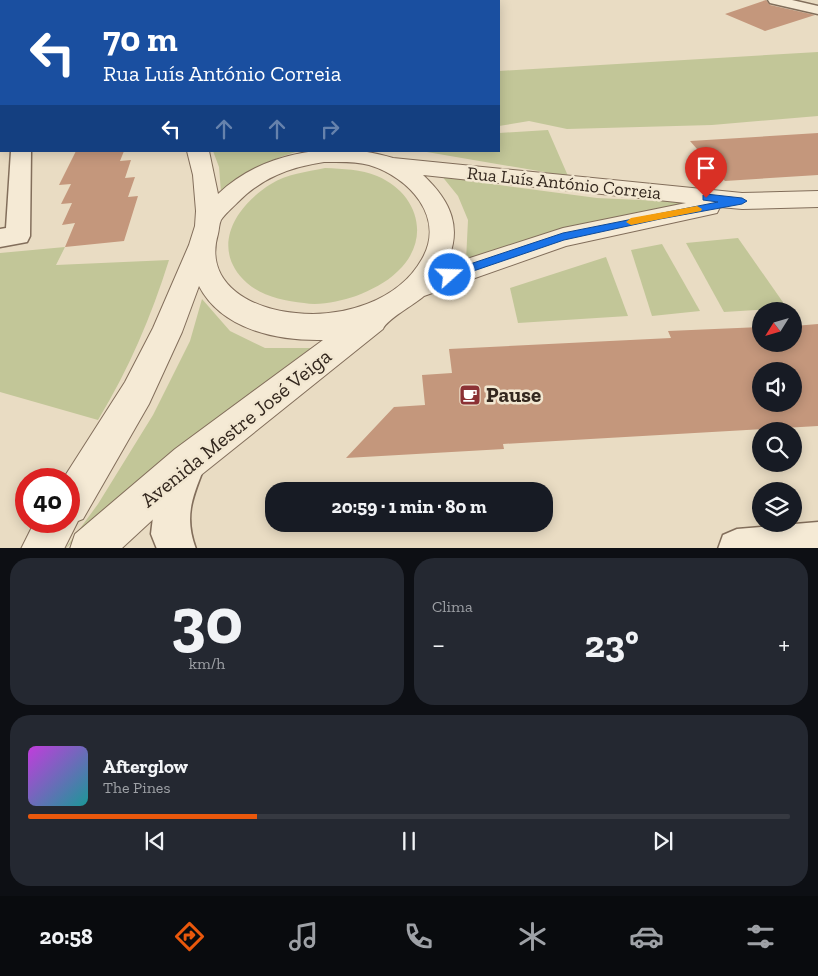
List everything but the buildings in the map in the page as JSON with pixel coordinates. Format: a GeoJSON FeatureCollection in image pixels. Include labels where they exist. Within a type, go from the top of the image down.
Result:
{"type":"FeatureCollection","features":[{"type":"Feature","properties":{"kind":"street"},"geometry":{"type":"LineString","coordinates":[[775,0],[818,10]]}},
{"type":"Feature","properties":{"kind":"street"},"geometry":{"type":"LineString","coordinates":[[9,237],[21,152]]}},
{"type":"Feature","properties":{"kind":"street"},"geometry":{"type":"LineString","coordinates":[[80,487],[137,393],[166,332],[205,233],[233,192],[254,178],[279,166],[317,157],[351,154],[387,164],[422,185],[434,200],[440,216],[442,232],[439,251],[432,267],[416,287],[399,301],[385,309],[355,321],[321,327],[297,327],[262,320],[240,310],[220,294],[207,274],[205,233],[198,152]]}},
{"type":"Feature","properties":{"kind":"street","name":"Rua Luís António Correia"},"geometry":{"type":"LineString","coordinates":[[387,164],[742,201],[818,199]]}},
{"type":"Feature","properties":{"kind":"street","name":"Rua Luís António Correia"},"geometry":{"type":"LineString","coordinates":[[416,287],[563,237],[742,201]]}},
{"type":"Feature","properties":{"kind":"street","name":"Avenida Mestre José Veiga"},"geometry":{"type":"LineString","coordinates":[[90,548],[188,462],[290,385],[385,309]]}},
{"type":"Feature","properties":{"kind":"street"},"geometry":{"type":"LineString","coordinates":[[176,548],[170,534],[173,500],[188,462]]}},
{"type":"Feature","properties":{"kind":"street"},"geometry":{"type":"LineString","coordinates":[[41,548],[50,533]]}},
{"type":"Feature","properties":{"kind":"street"},"geometry":{"type":"LineString","coordinates":[[737,548],[818,541]]}},
{"type":"Feature","properties":{"kind":"green space"},"geometry":{"type":"Polygon","coordinates":[[[818,52],[818,116],[712,125],[567,129],[529,121],[500,126],[500,71],[818,52]]]}},
{"type":"Feature","properties":{"kind":"green space"},"geometry":{"type":"Polygon","coordinates":[[[548,130],[568,176],[427,152],[500,152],[500,133],[548,130]]]}},
{"type":"Feature","properties":{"kind":"green space"},"geometry":{"type":"Polygon","coordinates":[[[213,152],[296,152],[258,167],[240,177],[221,192],[219,167],[213,152]]]}},
{"type":"Feature","properties":{"kind":"green space"},"geometry":{"type":"Polygon","coordinates":[[[325,168],[365,172],[377,176],[391,184],[402,194],[411,205],[416,218],[415,245],[409,258],[398,271],[378,286],[356,296],[337,301],[317,304],[296,302],[274,297],[253,288],[236,270],[230,256],[228,243],[231,229],[238,216],[258,193],[271,184],[297,174],[325,168]]]}},
{"type":"Feature","properties":{"kind":"green space"},"geometry":{"type":"Polygon","coordinates":[[[441,175],[477,182],[597,198],[704,203],[656,210],[562,229],[466,261],[468,220],[458,196],[441,175]]]}},
{"type":"Feature","properties":{"kind":"green space"},"geometry":{"type":"Polygon","coordinates":[[[738,238],[783,302],[752,302],[752,310],[724,312],[686,243],[738,238]]]}},
{"type":"Feature","properties":{"kind":"green space"},"geometry":{"type":"Polygon","coordinates":[[[662,244],[700,311],[652,316],[631,250],[662,244]]]}},
{"type":"Feature","properties":{"kind":"green space"},"geometry":{"type":"Polygon","coordinates":[[[65,247],[56,265],[169,260],[155,302],[138,342],[120,382],[98,420],[0,392],[0,253],[65,247]]]}},
{"type":"Feature","properties":{"kind":"green space"},"geometry":{"type":"Polygon","coordinates":[[[606,257],[628,316],[518,323],[510,288],[606,257]]]}},
{"type":"Feature","properties":{"kind":"green space"},"geometry":{"type":"Polygon","coordinates":[[[202,299],[230,331],[265,348],[311,348],[211,422],[134,485],[66,548],[77,533],[80,533],[80,529],[98,504],[153,415],[190,341],[202,299]]]}},
{"type":"Feature","properties":{"kind":"slow traffic"},"geometry":{"type":"LineString","coordinates":[[631,222],[697,209]]}},
{"type":"Feature","properties":{"kind":"place","name":"Pause"},"geometry":{"type":"Point","coordinates":[470,395]}},
{"type":"Feature","properties":{"kind":"route"},"geometry":{"type":"LineString","coordinates":[[450,275],[563,237],[742,201],[706,198]]}}]}
